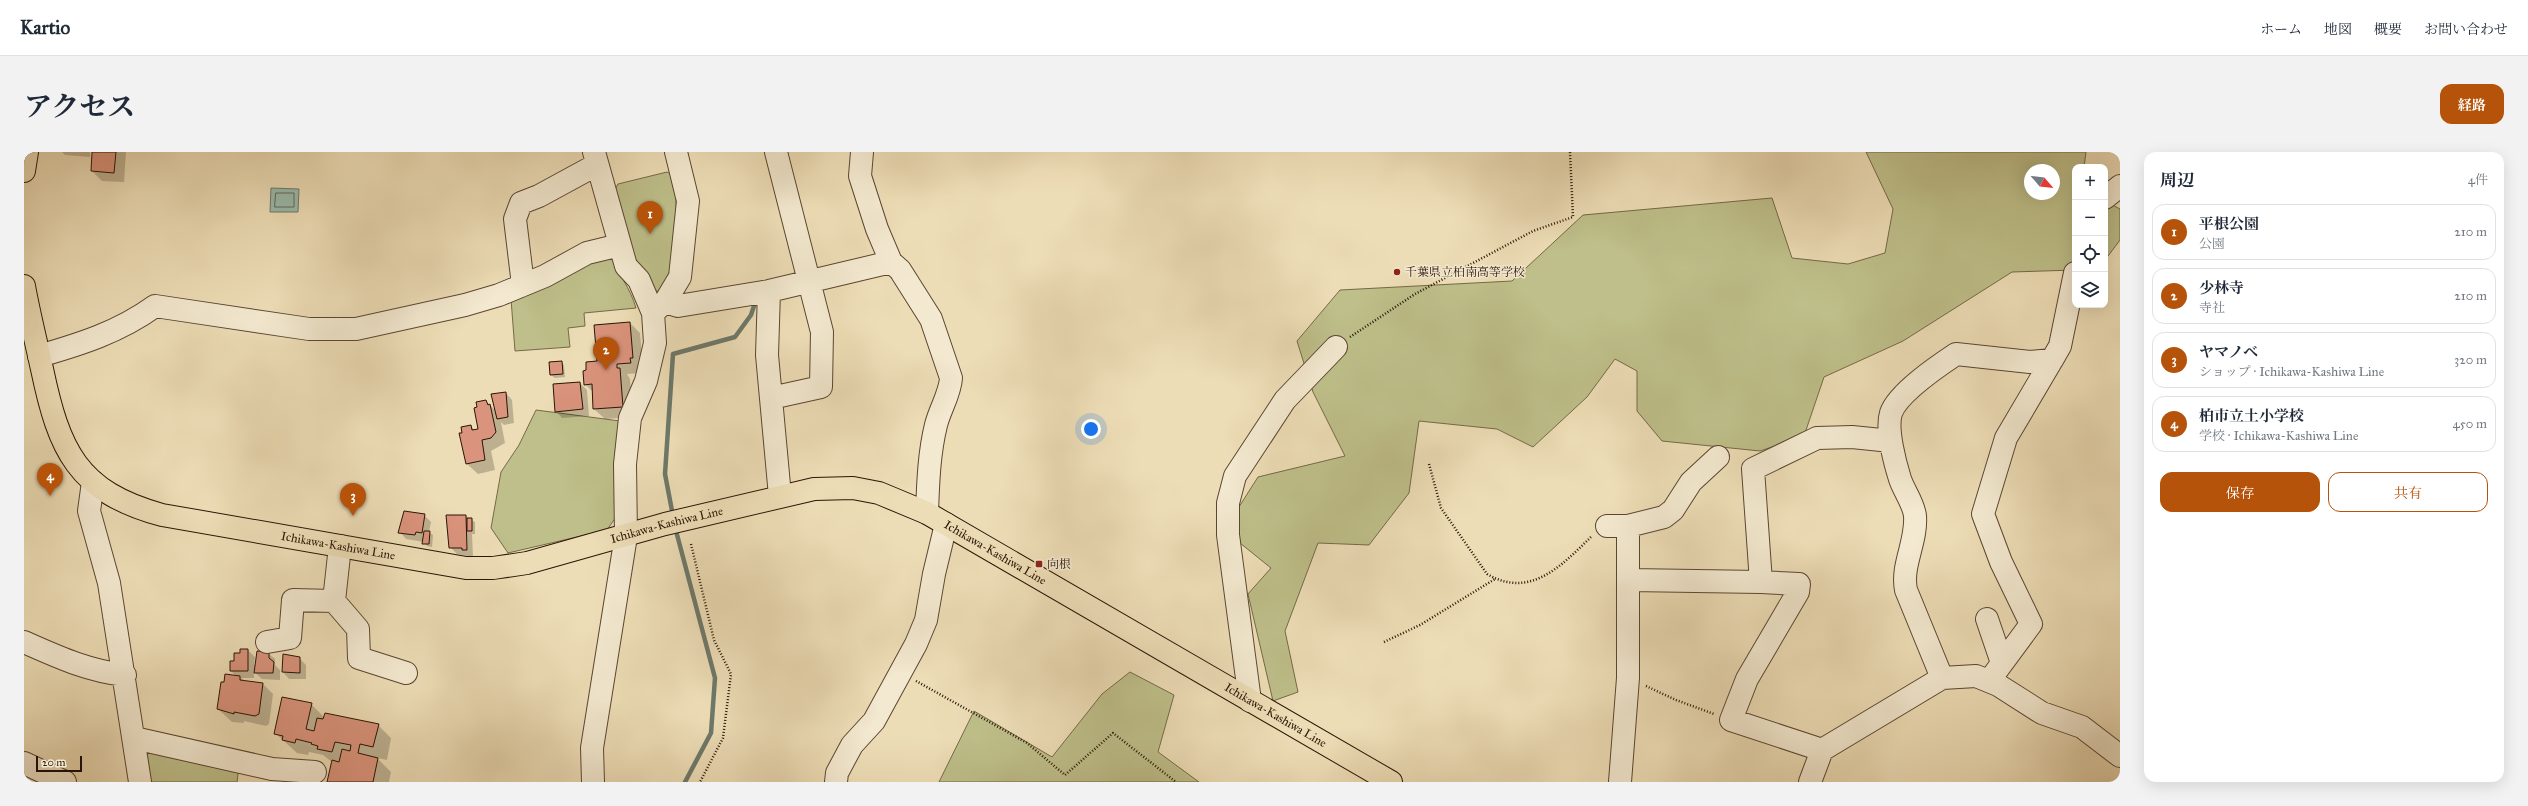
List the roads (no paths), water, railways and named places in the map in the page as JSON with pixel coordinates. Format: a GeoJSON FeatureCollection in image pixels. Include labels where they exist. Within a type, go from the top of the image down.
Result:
{"type":"FeatureCollection","features":[{"type":"Feature","properties":{"kind":"main road"},"geometry":{"type":"LineString","coordinates":[[24,170],[26,152]]}},
{"type":"Feature","properties":{"kind":"main road","name":"Ichikawa-Kashiwa Line"},"geometry":{"type":"LineString","coordinates":[[24,286],[54,422],[65,446],[78,466],[93,482],[110,496],[132,507],[162,515],[466,568],[492,568],[527,563],[687,518],[814,489],[853,488],[879,493],[927,513],[1391,782]]}},
{"type":"Feature","properties":{"kind":"street"},"geometry":{"type":"LineString","coordinates":[[593,782],[592,748],[626,536],[625,464],[630,418],[646,381],[655,343],[659,308],[680,278],[688,202],[676,152]]}},
{"type":"Feature","properties":{"kind":"street"},"geometry":{"type":"LineString","coordinates":[[771,398],[821,387],[822,332],[776,152]]}},
{"type":"Feature","properties":{"kind":"street"},"geometry":{"type":"LineString","coordinates":[[862,152],[860,176],[877,229],[891,262],[900,270],[931,319],[951,378],[950,388],[939,412],[934,433],[927,513]]}},
{"type":"Feature","properties":{"kind":"street"},"geometry":{"type":"LineString","coordinates":[[523,285],[515,219],[521,203],[539,196],[595,158],[604,184],[626,266],[639,280],[659,308]]}},
{"type":"Feature","properties":{"kind":"street"},"geometry":{"type":"LineString","coordinates":[[2108,196],[2120,186]]}},
{"type":"Feature","properties":{"kind":"street"},"geometry":{"type":"LineString","coordinates":[[39,356],[88,342],[113,332],[155,306],[309,329],[356,329],[465,305],[545,276],[587,253],[620,245]]}},
{"type":"Feature","properties":{"kind":"street"},"geometry":{"type":"LineString","coordinates":[[659,308],[769,292],[891,262]]}},
{"type":"Feature","properties":{"kind":"street"},"geometry":{"type":"LineString","coordinates":[[1989,681],[2031,624],[2001,562],[1983,514],[2006,438],[2060,346],[2072,288]]}},
{"type":"Feature","properties":{"kind":"street"},"geometry":{"type":"LineString","coordinates":[[769,292],[767,355],[780,496]]}},
{"type":"Feature","properties":{"kind":"street"},"geometry":{"type":"LineString","coordinates":[[1250,701],[1228,535],[1228,503],[1235,476],[1285,400],[1336,348]]}},
{"type":"Feature","properties":{"kind":"street"},"geometry":{"type":"LineString","coordinates":[[1942,678],[1906,590],[1903,576],[1913,546],[1915,515],[1900,479],[1890,441],[1891,413],[1912,387],[1956,354],[2030,362],[2052,360]]}},
{"type":"Feature","properties":{"kind":"street"},"geometry":{"type":"LineString","coordinates":[[1760,582],[1753,469],[1817,438],[1852,437],[1890,441]]}},
{"type":"Feature","properties":{"kind":"street"},"geometry":{"type":"LineString","coordinates":[[1620,782],[1628,678],[1630,580],[1618,526],[1664,517],[1673,510],[1691,482],[1718,457]]}},
{"type":"Feature","properties":{"kind":"street"},"geometry":{"type":"LineString","coordinates":[[93,482],[89,511],[109,583],[140,782]]}},
{"type":"Feature","properties":{"kind":"street"},"geometry":{"type":"LineString","coordinates":[[836,782],[837,773],[852,745],[874,721],[901,672],[926,620],[934,574],[946,524]]}},
{"type":"Feature","properties":{"kind":"street"},"geometry":{"type":"LineString","coordinates":[[340,546],[334,601],[358,629],[359,658],[406,673]]}},
{"type":"Feature","properties":{"kind":"street"},"geometry":{"type":"LineString","coordinates":[[1630,580],[1799,584],[1798,592],[1746,679],[1731,720],[1822,750]]}},
{"type":"Feature","properties":{"kind":"street"},"geometry":{"type":"LineString","coordinates":[[268,642],[290,638],[293,600],[334,601]]}},
{"type":"Feature","properties":{"kind":"street"},"geometry":{"type":"LineString","coordinates":[[1987,619],[2002,663]]}},
{"type":"Feature","properties":{"kind":"street"},"geometry":{"type":"LineString","coordinates":[[24,642],[82,668],[124,675]]}},
{"type":"Feature","properties":{"kind":"street"},"geometry":{"type":"LineString","coordinates":[[1810,782],[1822,750],[1942,678],[1976,676],[1989,681],[2042,713],[2082,727],[2120,756]]}},
{"type":"Feature","properties":{"kind":"street"},"geometry":{"type":"LineString","coordinates":[[134,738],[272,769],[315,772]]}},
{"type":"Feature","properties":{"kind":"street"},"geometry":{"type":"LineString","coordinates":[[24,763],[65,782]]}},
{"type":"Feature","properties":{"kind":"water"},"geometry":{"type":"Polygon","coordinates":[[[271,188],[299,189],[298,212],[270,212],[271,188]]]}},
{"type":"Feature","properties":{"kind":"waterway"},"geometry":{"type":"LineString","coordinates":[[673,516],[665,474],[673,354],[735,337],[751,315],[755,303]]}},
{"type":"Feature","properties":{"kind":"waterway"},"geometry":{"type":"LineString","coordinates":[[675,527],[715,678],[711,733],[685,782]]}},
{"type":"Feature","properties":{"kind":"place","name":"平根公園"},"geometry":{"type":"Point","coordinates":[650,234]}},
{"type":"Feature","properties":{"kind":"place","name":"千葉県立柏南高等学校"},"geometry":{"type":"Point","coordinates":[1397,272]}},
{"type":"Feature","properties":{"kind":"place","name":"少林寺"},"geometry":{"type":"Point","coordinates":[606,370]}},
{"type":"Feature","properties":{"kind":"place","name":"柏市立土小学校"},"geometry":{"type":"Point","coordinates":[50,496]}},
{"type":"Feature","properties":{"kind":"place","name":"ヤマノベ"},"geometry":{"type":"Point","coordinates":[353,516]}},
{"type":"Feature","properties":{"kind":"place","name":"向根"},"geometry":{"type":"Point","coordinates":[1039,564]}}]}
